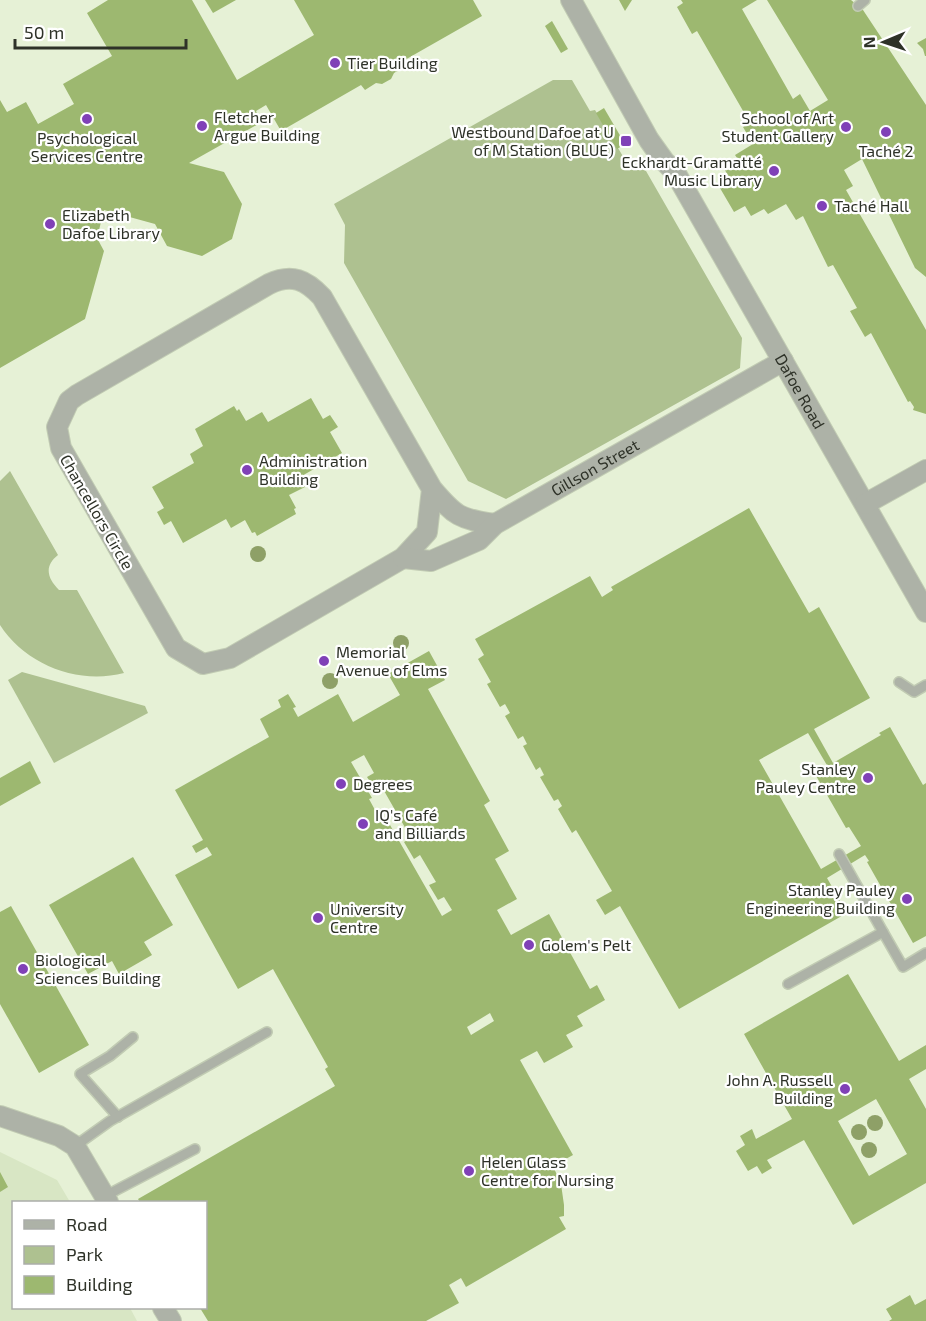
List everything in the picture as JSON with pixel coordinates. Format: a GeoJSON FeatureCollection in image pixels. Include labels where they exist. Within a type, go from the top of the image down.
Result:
{"type":"FeatureCollection","features":[{"type":"Feature","properties":{"kind":"street","name":"Dafoe Road"},"geometry":{"type":"LineString","coordinates":[[571,0],[649,140],[675,172],[926,612]]}},
{"type":"Feature","properties":{"kind":"street","name":"Dafoe Road"},"geometry":{"type":"LineString","coordinates":[[585,0],[673,155],[675,172]]}},
{"type":"Feature","properties":{"kind":"street","name":"Chancellors Circle"},"geometry":{"type":"LineString","coordinates":[[432,489],[427,532],[403,558],[230,658],[202,664],[176,648],[60,448],[57,427],[69,401],[77,395],[268,284],[276,280],[298,278],[314,288],[322,297],[432,489],[454,514],[495,524]]}},
{"type":"Feature","properties":{"kind":"street","name":"Gillson Street"},"geometry":{"type":"LineString","coordinates":[[403,558],[431,561],[479,540],[495,524],[783,361]]}},
{"type":"Feature","properties":{"kind":"street"},"geometry":{"type":"LineString","coordinates":[[865,504],[926,470]]}},
{"type":"Feature","properties":{"kind":"street"},"geometry":{"type":"LineString","coordinates":[[0,1116],[59,1136],[75,1146],[106,1199]]}},
{"type":"Feature","properties":{"kind":"lane"},"geometry":{"type":"LineString","coordinates":[[899,682],[914,692],[926,685]]}},
{"type":"Feature","properties":{"kind":"lane"},"geometry":{"type":"LineString","coordinates":[[839,854],[903,967],[926,953]]}},
{"type":"Feature","properties":{"kind":"lane"},"geometry":{"type":"LineString","coordinates":[[788,984],[883,932]]}},
{"type":"Feature","properties":{"kind":"lane"},"geometry":{"type":"LineString","coordinates":[[75,1146],[118,1117],[267,1032]]}},
{"type":"Feature","properties":{"kind":"lane"},"geometry":{"type":"LineString","coordinates":[[118,1117],[80,1074],[110,1056],[133,1037]]}},
{"type":"Feature","properties":{"kind":"lane"},"geometry":{"type":"LineString","coordinates":[[106,1199],[195,1149]]}},
{"type":"Feature","properties":{"kind":"shaded area"},"geometry":{"type":"Polygon","coordinates":[[[0,1152],[57,1180],[69,1201],[12,1201],[12,1309],[131,1309],[137,1321],[0,1321],[0,1152]]]}},
{"type":"Feature","properties":{"kind":"green space"},"geometry":{"type":"Polygon","coordinates":[[[553,80],[572,80],[590,111],[595,110],[624,158],[646,171],[742,338],[740,368],[506,499],[468,481],[344,263],[345,225],[334,204],[553,80]]]}},
{"type":"Feature","properties":{"kind":"green space"},"geometry":{"type":"Polygon","coordinates":[[[10,471],[58,555],[49,568],[52,581],[59,590],[77,590],[124,673],[89,676],[71,674],[54,668],[24,651],[0,625],[0,481],[10,471]]]}},
{"type":"Feature","properties":{"kind":"green space"},"geometry":{"type":"Polygon","coordinates":[[[22,672],[145,706],[148,713],[54,763],[8,680],[22,672]]]}},
{"type":"Feature","properties":{"kind":"building"},"geometry":{"type":"Polygon","coordinates":[[[108,0],[192,0],[237,80],[314,35],[294,0],[473,0],[482,16],[403,61],[406,66],[394,73],[391,79],[382,84],[376,83],[365,90],[361,85],[281,131],[266,105],[256,111],[262,122],[189,163],[224,172],[242,204],[232,239],[202,256],[167,246],[155,224],[104,210],[97,238],[104,251],[85,319],[0,368],[0,100],[7,112],[26,102],[38,124],[74,104],[63,84],[112,56],[87,13],[108,0]]]}},
{"type":"Feature","properties":{"kind":"building"},"geometry":{"type":"Polygon","coordinates":[[[205,0],[236,0],[213,13],[205,0]]]}},
{"type":"Feature","properties":{"kind":"building"},"geometry":{"type":"Polygon","coordinates":[[[619,0],[632,0],[625,11],[619,0]]]}},
{"type":"Feature","properties":{"kind":"building","name":"Taché Hall"},"geometry":{"type":"Polygon","coordinates":[[[681,0],[757,0],[742,9],[793,99],[800,94],[810,111],[828,100],[767,0],[851,0],[863,10],[926,105],[926,277],[915,268],[862,159],[844,170],[853,186],[846,190],[926,330],[926,414],[913,410],[914,407],[910,401],[908,402],[871,333],[865,337],[850,311],[857,308],[833,265],[828,267],[803,216],[796,220],[786,204],[768,214],[764,209],[751,216],[745,206],[734,212],[717,183],[729,177],[723,167],[737,158],[735,155],[753,144],[743,127],[750,123],[697,31],[692,34],[677,7],[683,3],[681,0]]]}},
{"type":"Feature","properties":{"kind":"building"},"geometry":{"type":"Polygon","coordinates":[[[552,21],[568,49],[561,53],[545,26],[552,21]]]}},
{"type":"Feature","properties":{"kind":"building"},"geometry":{"type":"Polygon","coordinates":[[[926,38],[925,56],[923,49],[917,43],[926,38]]]}},
{"type":"Feature","properties":{"kind":"building"},"geometry":{"type":"Polygon","coordinates":[[[604,108],[625,144],[617,149],[596,113],[604,108]]]}},
{"type":"Feature","properties":{"kind":"building","name":"Administration Building"},"geometry":{"type":"Polygon","coordinates":[[[311,398],[323,419],[330,415],[338,427],[330,432],[342,453],[300,477],[305,487],[289,495],[296,508],[294,509],[296,514],[257,536],[255,532],[252,533],[245,520],[231,528],[226,519],[183,543],[171,521],[164,525],[157,512],[164,508],[152,487],[194,463],[190,454],[203,446],[195,429],[234,406],[237,411],[239,409],[246,421],[262,412],[268,422],[311,398]]]}},
{"type":"Feature","properties":{"kind":"building"},"geometry":{"type":"Polygon","coordinates":[[[749,508],[809,613],[819,607],[870,698],[814,729],[833,763],[881,735],[879,733],[890,727],[923,785],[926,783],[926,936],[913,943],[865,855],[827,878],[847,913],[679,1009],[620,906],[605,915],[596,900],[612,891],[576,830],[572,833],[558,809],[562,806],[558,799],[554,801],[540,777],[544,775],[540,767],[536,770],[523,746],[527,744],[523,736],[518,739],[505,716],[510,713],[505,704],[500,707],[487,684],[491,682],[478,659],[484,655],[475,639],[590,576],[602,597],[613,590],[611,587],[749,508]],[[808,733],[759,760],[821,869],[861,846],[849,827],[846,828],[815,774],[828,767],[808,733]]]}},
{"type":"Feature","properties":{"kind":"building"},"geometry":{"type":"Polygon","coordinates":[[[429,651],[445,680],[428,689],[490,801],[484,805],[509,851],[495,859],[517,899],[497,910],[511,935],[549,914],[590,989],[597,985],[605,1000],[577,1016],[583,1026],[566,1035],[573,1047],[544,1063],[537,1051],[520,1060],[573,1155],[553,1166],[561,1184],[564,1205],[564,1216],[559,1217],[566,1229],[466,1287],[461,1278],[449,1285],[459,1303],[426,1321],[208,1321],[201,1309],[207,1309],[207,1201],[139,1201],[138,1199],[335,1086],[325,1069],[328,1067],[273,969],[238,989],[175,875],[212,855],[207,847],[196,853],[192,846],[203,840],[175,790],[269,737],[260,719],[281,707],[278,700],[288,694],[296,707],[293,708],[298,717],[338,694],[353,722],[400,695],[388,674],[429,651]],[[364,755],[351,762],[372,798],[369,799],[381,821],[386,818],[442,916],[452,910],[444,897],[438,900],[429,885],[436,882],[420,855],[414,859],[404,842],[411,838],[383,789],[377,793],[367,777],[374,773],[364,755]],[[490,1013],[467,1027],[471,1035],[494,1021],[490,1013]]]}},
{"type":"Feature","properties":{"kind":"building"},"geometry":{"type":"Polygon","coordinates":[[[30,761],[41,783],[0,806],[0,778],[30,761]]]}},
{"type":"Feature","properties":{"kind":"building"},"geometry":{"type":"Polygon","coordinates":[[[133,857],[173,925],[144,942],[152,955],[119,974],[112,961],[88,974],[49,905],[133,857]]]}},
{"type":"Feature","properties":{"kind":"building","name":"Biological Sciences Building"},"geometry":{"type":"Polygon","coordinates":[[[11,906],[89,1045],[39,1073],[0,1004],[0,912],[11,906]]]}},
{"type":"Feature","properties":{"kind":"building","name":"John A. Russell Building"},"geometry":{"type":"Polygon","coordinates":[[[848,974],[899,1061],[926,1045],[926,1069],[909,1079],[926,1109],[926,1183],[853,1225],[804,1140],[767,1160],[772,1168],[762,1174],[757,1166],[748,1171],[736,1151],[745,1145],[740,1136],[752,1129],[756,1139],[792,1119],[744,1034],[848,974]],[[876,1099],[838,1121],[869,1176],[907,1154],[876,1099]]]}},
{"type":"Feature","properties":{"kind":"building"},"geometry":{"type":"Polygon","coordinates":[[[0,1172],[8,1187],[0,1192],[0,1172]]]}},
{"type":"Feature","properties":{"kind":"building"},"geometry":{"type":"Polygon","coordinates":[[[910,1295],[915,1305],[926,1299],[926,1321],[889,1321],[892,1319],[886,1309],[910,1295]]]}},
{"type":"Feature","properties":{"kind":"place","name":"Tier Building"},"geometry":{"type":"Point","coordinates":[335,63]}},
{"type":"Feature","properties":{"kind":"place","name":"Psychological Services Centre"},"geometry":{"type":"Point","coordinates":[87,119]}},
{"type":"Feature","properties":{"kind":"place","name":"Fletcher Argue Building"},"geometry":{"type":"Point","coordinates":[202,126]}},
{"type":"Feature","properties":{"kind":"place","name":"School of Art Student Gallery"},"geometry":{"type":"Point","coordinates":[846,127]}},
{"type":"Feature","properties":{"kind":"place","name":"Taché 2"},"geometry":{"type":"Point","coordinates":[886,132]}},
{"type":"Feature","properties":{"kind":"place","name":"Westbound Dafoe at U of M Station (BLUE)"},"geometry":{"type":"Point","coordinates":[626,141]}},
{"type":"Feature","properties":{"kind":"place","name":"Eckhardt-Gramatté Music Library"},"geometry":{"type":"Point","coordinates":[774,171]}},
{"type":"Feature","properties":{"kind":"place","name":"Taché Hall"},"geometry":{"type":"Point","coordinates":[822,206]}},
{"type":"Feature","properties":{"kind":"place","name":"Elizabeth Dafoe Library"},"geometry":{"type":"Point","coordinates":[50,224]}},
{"type":"Feature","properties":{"kind":"place","name":"Administration Building"},"geometry":{"type":"Point","coordinates":[247,470]}},
{"type":"Feature","properties":{"kind":"place","name":"Memorial Avenue of Elms"},"geometry":{"type":"Point","coordinates":[324,661]}},
{"type":"Feature","properties":{"kind":"place","name":"Stanley Pauley Centre"},"geometry":{"type":"Point","coordinates":[868,778]}},
{"type":"Feature","properties":{"kind":"place","name":"Degrees"},"geometry":{"type":"Point","coordinates":[341,784]}},
{"type":"Feature","properties":{"kind":"place","name":"IQ's Café and Billiards"},"geometry":{"type":"Point","coordinates":[363,824]}},
{"type":"Feature","properties":{"kind":"place","name":"Stanley Pauley Engineering Building"},"geometry":{"type":"Point","coordinates":[907,899]}},
{"type":"Feature","properties":{"kind":"place","name":"University Centre"},"geometry":{"type":"Point","coordinates":[318,918]}},
{"type":"Feature","properties":{"kind":"place","name":"Golem's Pelt"},"geometry":{"type":"Point","coordinates":[529,945]}},
{"type":"Feature","properties":{"kind":"place","name":"Biological Sciences Building"},"geometry":{"type":"Point","coordinates":[23,969]}},
{"type":"Feature","properties":{"kind":"place","name":"John A. Russell Building"},"geometry":{"type":"Point","coordinates":[845,1089]}},
{"type":"Feature","properties":{"kind":"place","name":"Helen Glass Centre for Nursing"},"geometry":{"type":"Point","coordinates":[469,1171]}}]}
